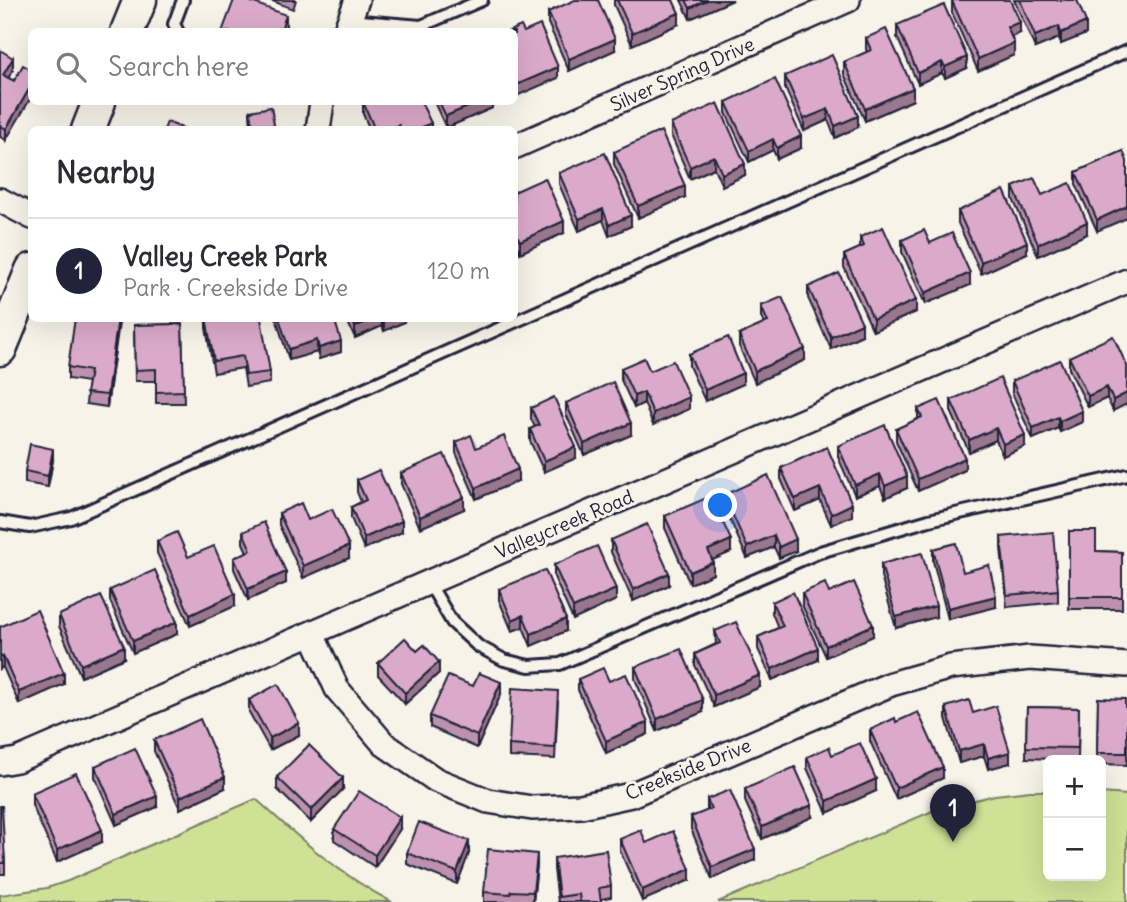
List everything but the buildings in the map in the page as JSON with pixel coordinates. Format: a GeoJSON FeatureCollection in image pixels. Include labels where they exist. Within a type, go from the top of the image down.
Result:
{"type":"FeatureCollection","features":[{"type":"Feature","properties":{"kind":"main road"},"geometry":{"type":"LineString","coordinates":[[129,28],[140,0]]}},
{"type":"Feature","properties":{"kind":"main road"},"geometry":{"type":"LineString","coordinates":[[90,126],[98,105]]}},
{"type":"Feature","properties":{"kind":"main road"},"geometry":{"type":"LineString","coordinates":[[0,349],[28,280]]}},
{"type":"Feature","properties":{"kind":"street","name":"Silver Spring Drive"},"geometry":{"type":"LineString","coordinates":[[518,145],[848,0]]}},
{"type":"Feature","properties":{"kind":"street"},"geometry":{"type":"LineString","coordinates":[[319,126],[322,105]]}},
{"type":"Feature","properties":{"kind":"street"},"geometry":{"type":"LineString","coordinates":[[0,200],[28,215]]}},
{"type":"Feature","properties":{"kind":"street","name":"Valleycreek Road"},"geometry":{"type":"LineString","coordinates":[[0,763],[17,760],[312,634],[1127,281]]}},
{"type":"Feature","properties":{"kind":"street","name":"Creekside Drive"},"geometry":{"type":"LineString","coordinates":[[312,634],[337,689],[384,744],[436,780],[488,801],[533,808],[582,806],[631,795],[891,684],[951,667],[1030,658],[1127,665]]}},
{"type":"Feature","properties":{"kind":"lane"},"geometry":{"type":"LineString","coordinates":[[176,28],[174,24],[183,0]]}},
{"type":"Feature","properties":{"kind":"lane"},"geometry":{"type":"LineString","coordinates":[[351,17],[421,26],[482,0]]}},
{"type":"Feature","properties":{"kind":"lane"},"geometry":{"type":"LineString","coordinates":[[518,320],[1127,51]]}},
{"type":"Feature","properties":{"kind":"lane"},"geometry":{"type":"LineString","coordinates":[[0,522],[30,527],[71,518],[514,322]]}},
{"type":"Feature","properties":{"kind":"lane"},"geometry":{"type":"LineString","coordinates":[[429,583],[452,622],[478,646],[504,660],[529,666],[560,664],[820,552],[929,520],[1127,475]]}},
{"type":"Feature","properties":{"kind":"green space"},"geometry":{"type":"Polygon","coordinates":[[[1043,791],[1043,881],[1106,881],[1106,793],[1127,795],[1127,902],[718,902],[935,810],[995,795],[1043,791]]]}},
{"type":"Feature","properties":{"kind":"green space"},"geometry":{"type":"Polygon","coordinates":[[[256,799],[337,868],[392,902],[0,902],[0,895],[47,888],[68,881],[256,799]]]}},
{"type":"Feature","properties":{"kind":"place","name":"Valley Creek Park"},"geometry":{"type":"Point","coordinates":[953,842]}}]}
